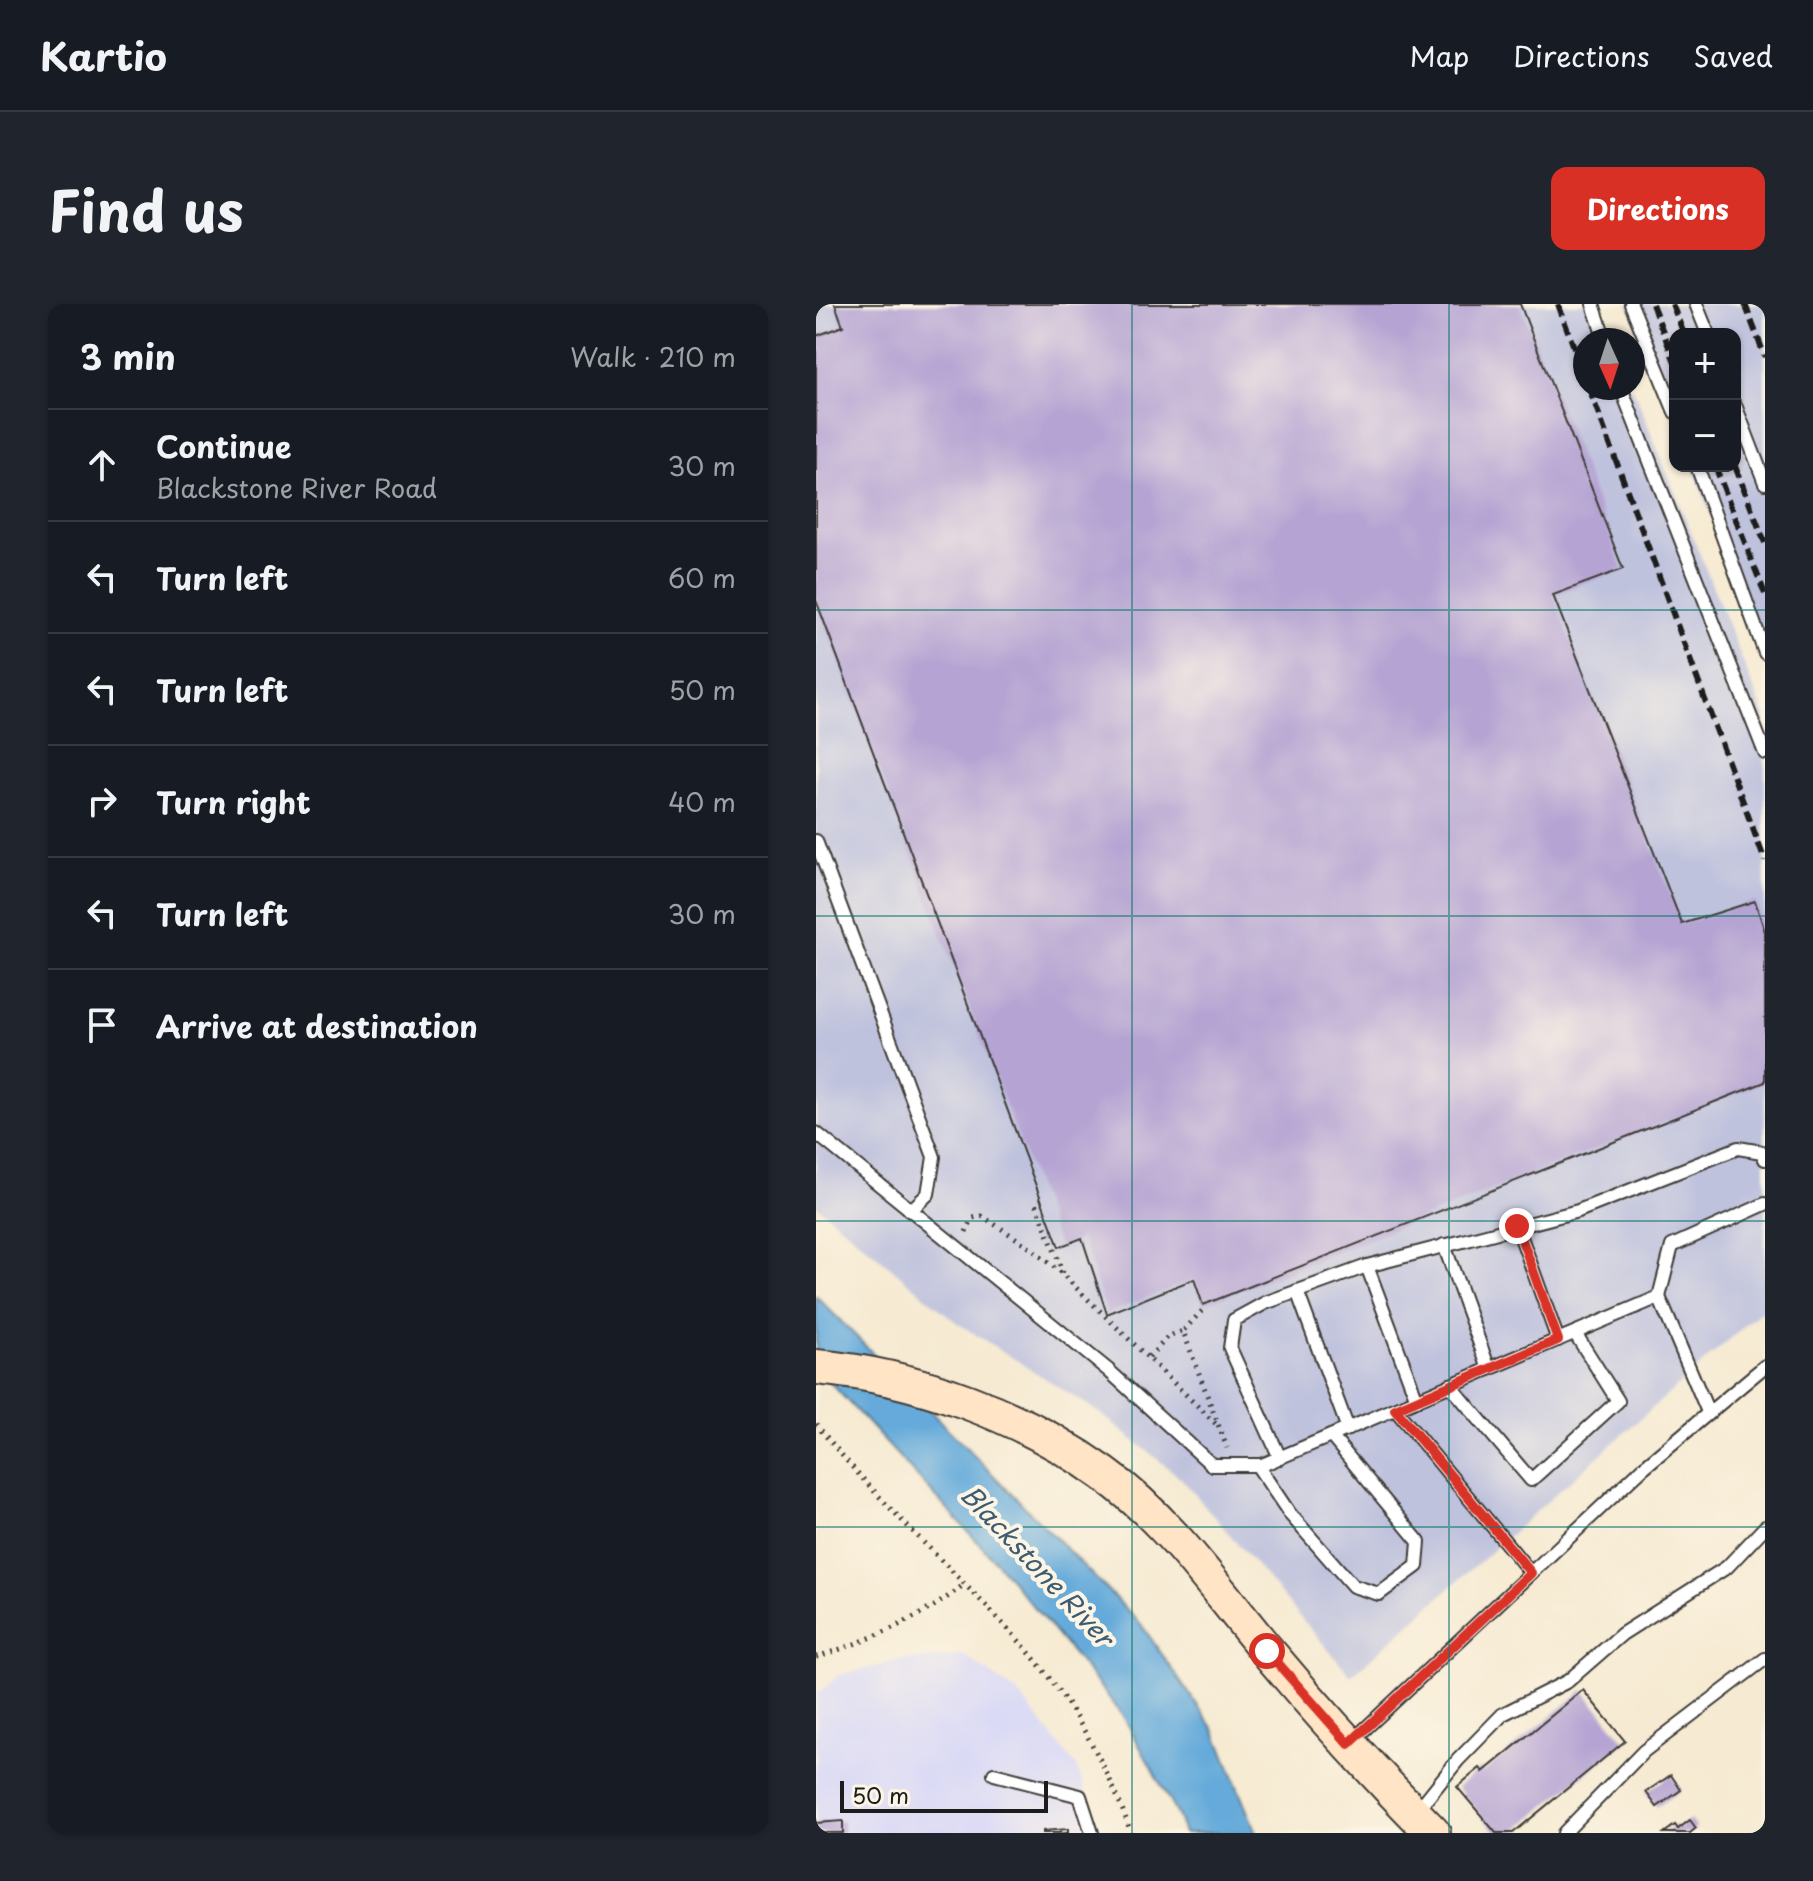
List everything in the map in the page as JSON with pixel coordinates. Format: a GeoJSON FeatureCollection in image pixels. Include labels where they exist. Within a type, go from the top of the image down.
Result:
{"type":"FeatureCollection","features":[{"type":"Feature","properties":{"kind":"main road"},"geometry":{"type":"LineString","coordinates":[[816,1367],[881,1377],[931,1390],[1014,1423],[1106,1475],[1180,1544],[1267,1651],[1423,1824]]}},
{"type":"Feature","properties":{"kind":"lane"},"geometry":{"type":"LineString","coordinates":[[1593,304],[1601,328]]}},
{"type":"Feature","properties":{"kind":"lane"},"geometry":{"type":"LineString","coordinates":[[1631,304],[1670,400]]}},
{"type":"Feature","properties":{"kind":"lane"},"geometry":{"type":"LineString","coordinates":[[1696,304],[1706,328]]}},
{"type":"Feature","properties":{"kind":"lane"},"geometry":{"type":"LineString","coordinates":[[1626,400],[1765,753]]}},
{"type":"Feature","properties":{"kind":"lane"},"geometry":{"type":"LineString","coordinates":[[1741,421],[1765,483]]}},
{"type":"Feature","properties":{"kind":"lane"},"geometry":{"type":"LineString","coordinates":[[1699,472],[1765,653]]}},
{"type":"Feature","properties":{"kind":"lane"},"geometry":{"type":"LineString","coordinates":[[816,841],[934,1157],[928,1194],[910,1211]]}},
{"type":"Feature","properties":{"kind":"lane"},"geometry":{"type":"LineString","coordinates":[[816,1133],[1108,1370],[1212,1465],[1257,1465],[1280,1458],[1659,1297]]}},
{"type":"Feature","properties":{"kind":"lane"},"geometry":{"type":"LineString","coordinates":[[1280,1458],[1230,1348],[1234,1320],[1265,1303],[1367,1266],[1578,1211],[1738,1148],[1762,1152],[1765,1159]]}},
{"type":"Feature","properties":{"kind":"lane"},"geometry":{"type":"LineString","coordinates":[[1708,1412],[1659,1297],[1672,1246],[1765,1204]]}},
{"type":"Feature","properties":{"kind":"lane"},"geometry":{"type":"LineString","coordinates":[[1517,1226],[1558,1340]]}},
{"type":"Feature","properties":{"kind":"lane"},"geometry":{"type":"LineString","coordinates":[[1444,1245],[1489,1369]]}},
{"type":"Feature","properties":{"kind":"lane"},"geometry":{"type":"LineString","coordinates":[[1367,1266],[1417,1400]]}},
{"type":"Feature","properties":{"kind":"lane"},"geometry":{"type":"LineString","coordinates":[[1297,1291],[1348,1429]]}},
{"type":"Feature","properties":{"kind":"lane"},"geometry":{"type":"LineString","coordinates":[[1450,1385],[1531,1480],[1618,1401],[1575,1333]]}},
{"type":"Feature","properties":{"kind":"lane"},"geometry":{"type":"LineString","coordinates":[[1349,1744],[1644,1467],[1765,1366]]}},
{"type":"Feature","properties":{"kind":"lane"},"geometry":{"type":"LineString","coordinates":[[1395,1409],[1531,1573]]}},
{"type":"Feature","properties":{"kind":"lane"},"geometry":{"type":"LineString","coordinates":[[1257,1465],[1290,1514],[1353,1586],[1379,1594],[1417,1566],[1419,1542],[1331,1436]]}},
{"type":"Feature","properties":{"kind":"lane"},"geometry":{"type":"LineString","coordinates":[[1423,1824],[1458,1760],[1503,1714],[1568,1681],[1622,1634],[1727,1567],[1765,1527]]}},
{"type":"Feature","properties":{"kind":"lane"},"geometry":{"type":"LineString","coordinates":[[1564,1833],[1644,1751],[1765,1659]]}},
{"type":"Feature","properties":{"kind":"lane"},"geometry":{"type":"LineString","coordinates":[[994,1774],[1080,1796],[1092,1833]]}},
{"type":"Feature","properties":{"kind":"path"},"geometry":{"type":"LineString","coordinates":[[1042,1200],[1036,1203],[1063,1274]]}},
{"type":"Feature","properties":{"kind":"path"},"geometry":{"type":"LineString","coordinates":[[957,1248],[973,1218],[982,1216],[1025,1244],[1063,1274],[1219,1427]]}},
{"type":"Feature","properties":{"kind":"path"},"geometry":{"type":"LineString","coordinates":[[1149,1357],[1169,1336],[1183,1331],[1202,1311]]}},
{"type":"Feature","properties":{"kind":"path"},"geometry":{"type":"LineString","coordinates":[[1183,1331],[1229,1453]]}},
{"type":"Feature","properties":{"kind":"path"},"geometry":{"type":"LineString","coordinates":[[816,1424],[850,1466],[1010,1631],[1054,1686],[1104,1765],[1131,1833]]}},
{"type":"Feature","properties":{"kind":"path"},"geometry":{"type":"LineString","coordinates":[[816,1657],[894,1627],[963,1585]]}},
{"type":"Feature","properties":{"kind":"shaded area"},"geometry":{"type":"Polygon","coordinates":[[[816,304],[1599,304],[1609,328],[1573,328],[1573,400],[1638,400],[1765,717],[1765,1308],[1351,1676],[1182,1479],[1101,1414],[956,1322],[816,1205],[816,304]]]}},
{"type":"Feature","properties":{"kind":"shaded area"},"geometry":{"type":"Polygon","coordinates":[[[1628,304],[1765,304],[1765,653],[1694,472],[1741,472],[1741,328],[1669,328],[1669,409],[1645,347],[1645,328],[1637,328],[1628,304]]]}},
{"type":"Feature","properties":{"kind":"shaded area"},"geometry":{"type":"Polygon","coordinates":[[[964,1656],[1018,1693],[1076,1766],[1103,1833],[816,1833],[816,1693],[839,1675],[898,1661],[964,1656]]]}},
{"type":"Feature","properties":{"kind":"water","name":"Blackstone River"},"geometry":{"type":"Polygon","coordinates":[[[816,1296],[1140,1623],[1214,1729],[1256,1833],[1184,1833],[1125,1719],[1107,1695],[997,1563],[816,1367],[816,1296]]]}},
{"type":"Feature","properties":{"kind":"building"},"geometry":{"type":"Polygon","coordinates":[[[835,304],[1520,304],[1623,569],[1553,595],[1682,924],[1755,901],[1765,932],[1765,1082],[1203,1305],[1194,1279],[1107,1314],[1082,1238],[1059,1247],[816,600],[816,336],[843,326],[835,304]]]}},
{"type":"Feature","properties":{"kind":"building"},"geometry":{"type":"Polygon","coordinates":[[[1583,1690],[1625,1741],[1513,1833],[1496,1833],[1457,1787],[1480,1768],[1483,1772],[1583,1690]]]}},
{"type":"Feature","properties":{"kind":"building"},"geometry":{"type":"Polygon","coordinates":[[[1671,1775],[1681,1790],[1657,1807],[1646,1792],[1671,1775]]]}},
{"type":"Feature","properties":{"kind":"building"},"geometry":{"type":"Polygon","coordinates":[[[1690,1820],[1696,1828],[1690,1833],[1664,1833],[1675,1825],[1678,1829],[1690,1820]]]}},
{"type":"Feature","properties":{"kind":"building"},"geometry":{"type":"Polygon","coordinates":[[[843,1821],[843,1833],[816,1833],[816,1823],[843,1821]]]}},
{"type":"Feature","properties":{"kind":"building"},"geometry":{"type":"Polygon","coordinates":[[[1068,1829],[1068,1833],[1043,1833],[1043,1831],[1068,1829]]]}},
{"type":"Feature","properties":{"kind":"railway"},"geometry":{"type":"LineString","coordinates":[[1558,304],[1573,345]]}},
{"type":"Feature","properties":{"kind":"railway"},"geometry":{"type":"LineString","coordinates":[[1652,304],[1669,347]]}},
{"type":"Feature","properties":{"kind":"railway"},"geometry":{"type":"LineString","coordinates":[[1672,304],[1682,328]]}},
{"type":"Feature","properties":{"kind":"railway"},"geometry":{"type":"LineString","coordinates":[[1745,304],[1765,357]]}},
{"type":"Feature","properties":{"kind":"railway"},"geometry":{"type":"LineString","coordinates":[[1593,400],[1765,861]]}},
{"type":"Feature","properties":{"kind":"railway"},"geometry":{"type":"LineString","coordinates":[[1717,472],[1765,594]]}},
{"type":"Feature","properties":{"kind":"railway"},"geometry":{"type":"LineString","coordinates":[[1737,472],[1765,543]]}},
{"type":"Feature","properties":{"kind":"route"},"geometry":{"type":"LineString","coordinates":[[1267,1651],[1349,1744],[1531,1573],[1395,1409],[1558,1340],[1517,1226]]}}]}
